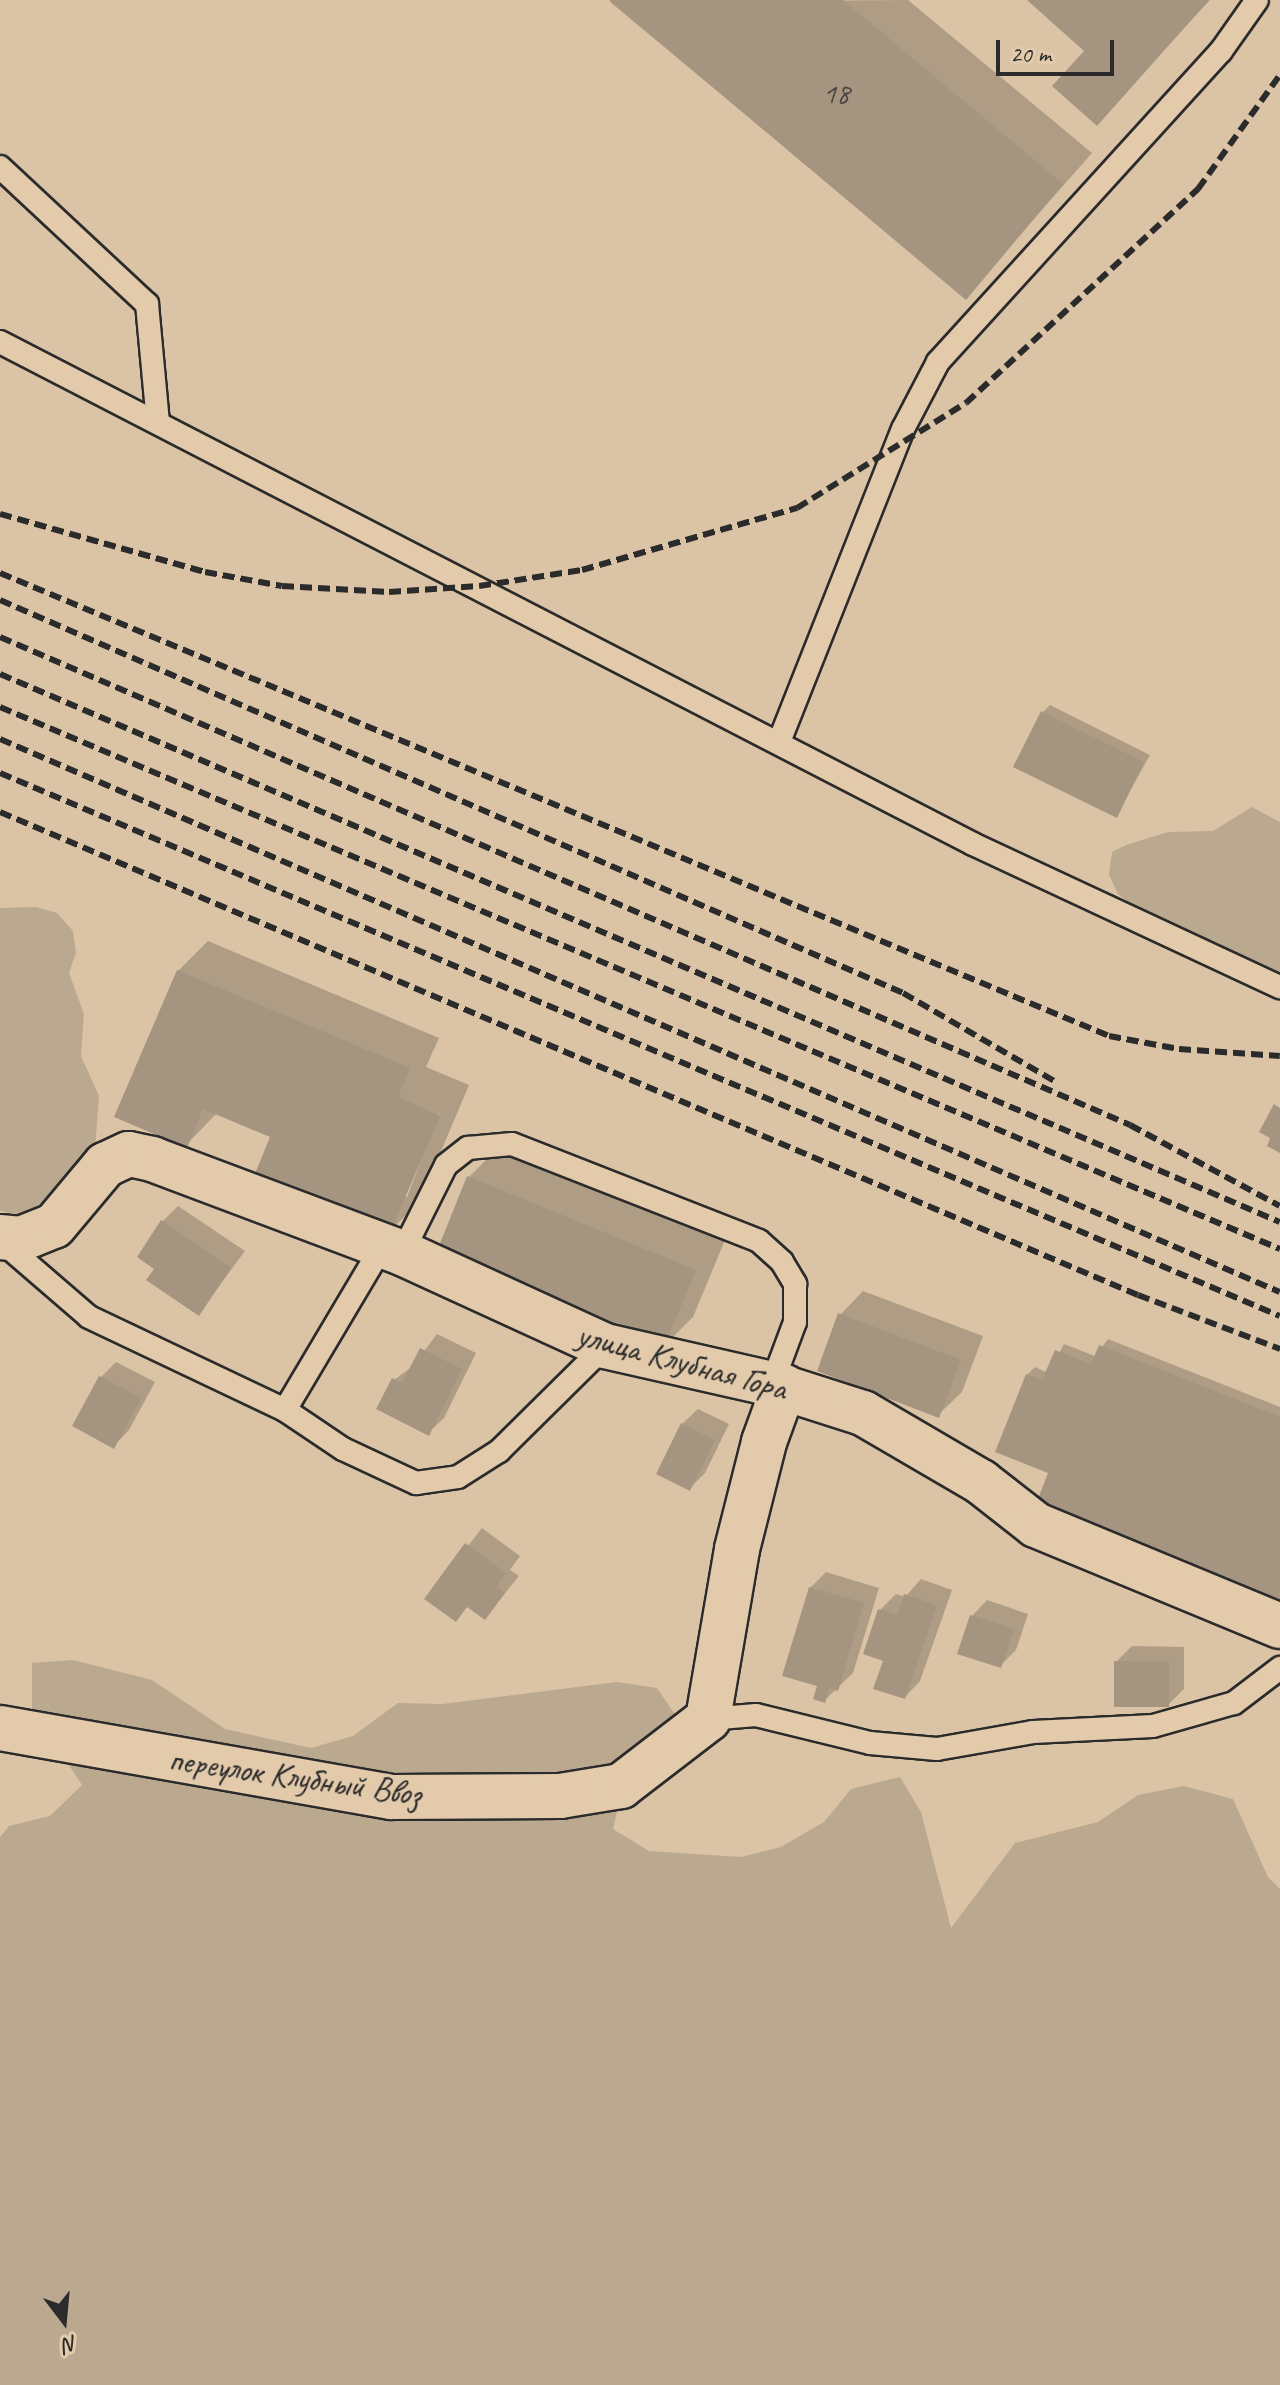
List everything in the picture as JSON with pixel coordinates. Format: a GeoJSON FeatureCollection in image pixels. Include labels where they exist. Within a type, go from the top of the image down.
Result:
{"type":"FeatureCollection","features":[{"type":"Feature","properties":{"kind":"street","name":"улица Клубная Гора"},"geometry":{"type":"LineString","coordinates":[[0,1239],[21,1239],[54,1226],[105,1165],[129,1154],[202,1175],[391,1250],[605,1346],[778,1386],[863,1413],[981,1482],[1036,1525],[1280,1626]]}},
{"type":"Feature","properties":{"kind":"street"},"geometry":{"type":"LineString","coordinates":[[708,1719],[737,1549],[778,1386]]}},
{"type":"Feature","properties":{"kind":"street","name":"переулок Клубный Ввоз"},"geometry":{"type":"LineString","coordinates":[[0,1728],[391,1797],[546,1796],[621,1786],[660,1760],[708,1719]]}},
{"type":"Feature","properties":{"kind":"lane"},"geometry":{"type":"LineString","coordinates":[[779,742],[903,429],[938,362],[1221,51],[1257,0]]}},
{"type":"Feature","properties":{"kind":"lane"},"geometry":{"type":"LineString","coordinates":[[0,167],[147,304],[158,422]]}},
{"type":"Feature","properties":{"kind":"lane"},"geometry":{"type":"LineString","coordinates":[[0,342],[973,844],[1280,987]]}},
{"type":"Feature","properties":{"kind":"lane"},"geometry":{"type":"LineString","coordinates":[[285,1410],[446,1165],[468,1148],[512,1144],[759,1241],[782,1262],[795,1284],[795,1322],[778,1386]]}},
{"type":"Feature","properties":{"kind":"lane"},"geometry":{"type":"LineString","coordinates":[[0,1239],[89,1317],[285,1410],[343,1449],[416,1483],[458,1477],[499,1451],[605,1346]]}},
{"type":"Feature","properties":{"kind":"lane"},"geometry":{"type":"LineString","coordinates":[[708,1719],[756,1715],[870,1743],[937,1749],[1033,1732],[1153,1726],[1234,1703],[1280,1668]]}},
{"type":"Feature","properties":{"kind":"shaded area"},"geometry":{"type":"Polygon","coordinates":[[[1252,807],[1280,822],[1280,972],[1138,909],[1118,894],[1109,875],[1112,852],[1126,845],[1168,832],[1213,831],[1252,807]]]}},
{"type":"Feature","properties":{"kind":"shaded area"},"geometry":{"type":"Polygon","coordinates":[[[36,907],[57,913],[73,931],[76,953],[69,973],[84,1014],[81,1056],[99,1096],[94,1163],[59,1193],[21,1215],[0,1211],[0,908],[36,907]]]}},
{"type":"Feature","properties":{"kind":"shaded area"},"geometry":{"type":"Polygon","coordinates":[[[73,1660],[152,1680],[225,1729],[311,1748],[353,1736],[398,1703],[442,1704],[617,1682],[657,1688],[680,1722],[623,1786],[613,1829],[649,1851],[741,1857],[781,1847],[824,1822],[851,1789],[900,1777],[921,1812],[951,1928],[1015,1843],[1098,1822],[1138,1795],[1184,1786],[1233,1799],[1268,1877],[1280,1889],[1280,2385],[0,2385],[0,1837],[9,1826],[50,1816],[82,1785],[32,1709],[32,1663],[73,1660]]]}},
{"type":"Feature","properties":{"kind":"building"},"geometry":{"type":"Polygon","coordinates":[[[609,0],[843,0],[1063,184],[966,300],[609,0]]]}},
{"type":"Feature","properties":{"kind":"building"},"geometry":{"type":"Polygon","coordinates":[[[1027,0],[1209,0],[1097,126],[1052,86],[1084,51],[1027,0]]]}},
{"type":"Feature","properties":{"kind":"building"},"geometry":{"type":"Polygon","coordinates":[[[1041,711],[1144,762],[1117,818],[1013,767],[1041,711]]]}},
{"type":"Feature","properties":{"kind":"building"},"geometry":{"type":"Polygon","coordinates":[[[177,970],[410,1068],[398,1097],[440,1116],[390,1233],[254,1176],[270,1137],[203,1109],[187,1148],[114,1117],[177,970]]]}},
{"type":"Feature","properties":{"kind":"building"},"geometry":{"type":"Polygon","coordinates":[[[1274,1104],[1280,1108],[1280,1153],[1267,1146],[1270,1138],[1259,1132],[1274,1104]]]}},
{"type":"Feature","properties":{"kind":"building"},"geometry":{"type":"Polygon","coordinates":[[[467,1176],[696,1270],[663,1349],[435,1256],[467,1176]]]}},
{"type":"Feature","properties":{"kind":"building"},"geometry":{"type":"Polygon","coordinates":[[[161,1220],[231,1268],[199,1316],[146,1280],[154,1269],[137,1257],[161,1220]]]}},
{"type":"Feature","properties":{"kind":"building"},"geometry":{"type":"Polygon","coordinates":[[[838,1313],[961,1360],[939,1418],[817,1371],[838,1313]]]}},
{"type":"Feature","properties":{"kind":"building"},"geometry":{"type":"Polygon","coordinates":[[[1099,1345],[1280,1417],[1280,1601],[1036,1504],[1048,1473],[995,1452],[1026,1374],[1042,1380],[1055,1350],[1091,1364],[1099,1345]]]}},
{"type":"Feature","properties":{"kind":"building"},"geometry":{"type":"Polygon","coordinates":[[[420,1348],[462,1369],[429,1436],[376,1409],[392,1378],[402,1383],[420,1348]]]}},
{"type":"Feature","properties":{"kind":"building"},"geometry":{"type":"Polygon","coordinates":[[[99,1376],[141,1398],[114,1449],[72,1426],[99,1376]]]}},
{"type":"Feature","properties":{"kind":"building"},"geometry":{"type":"Polygon","coordinates":[[[681,1423],[715,1440],[690,1491],[656,1474],[681,1423]]]}},
{"type":"Feature","properties":{"kind":"building"},"geometry":{"type":"Polygon","coordinates":[[[465,1543],[506,1573],[496,1587],[505,1593],[485,1620],[467,1607],[456,1622],[424,1599],[465,1543]]]}},
{"type":"Feature","properties":{"kind":"building"},"geometry":{"type":"Polygon","coordinates":[[[809,1587],[864,1603],[838,1691],[829,1688],[825,1703],[813,1699],[817,1686],[782,1676],[809,1587]]]}},
{"type":"Feature","properties":{"kind":"building"},"geometry":{"type":"Polygon","coordinates":[[[904,1594],[937,1605],[905,1699],[873,1689],[883,1661],[863,1654],[878,1609],[897,1615],[904,1594]]]}},
{"type":"Feature","properties":{"kind":"building"},"geometry":{"type":"Polygon","coordinates":[[[970,1615],[1014,1629],[1001,1668],[957,1654],[970,1615]]]}},
{"type":"Feature","properties":{"kind":"building"},"geometry":{"type":"Polygon","coordinates":[[[1114,1661],[1169,1661],[1169,1707],[1114,1707],[1114,1661]]]}},
{"type":"Feature","properties":{"kind":"railway"},"geometry":{"type":"LineString","coordinates":[[0,514],[205,572],[282,586],[389,592],[479,586],[582,570],[797,508],[966,403],[1198,189],[1280,75]]}},
{"type":"Feature","properties":{"kind":"railway"},"geometry":{"type":"LineString","coordinates":[[0,573],[1109,1036],[1179,1049],[1280,1056]]}},
{"type":"Feature","properties":{"kind":"railway"},"geometry":{"type":"LineString","coordinates":[[0,600],[903,993],[1054,1081]]}},
{"type":"Feature","properties":{"kind":"railway"},"geometry":{"type":"LineString","coordinates":[[0,637],[1130,1125],[1280,1206]]}},
{"type":"Feature","properties":{"kind":"railway"},"geometry":{"type":"LineString","coordinates":[[0,674],[1280,1222]]}},
{"type":"Feature","properties":{"kind":"railway"},"geometry":{"type":"LineString","coordinates":[[0,707],[1280,1249]]}},
{"type":"Feature","properties":{"kind":"railway"},"geometry":{"type":"LineString","coordinates":[[0,739],[1280,1292]]}},
{"type":"Feature","properties":{"kind":"railway"},"geometry":{"type":"LineString","coordinates":[[0,773],[1280,1316]]}},
{"type":"Feature","properties":{"kind":"railway"},"geometry":{"type":"LineString","coordinates":[[0,812],[1138,1295],[1280,1349]]}}]}
